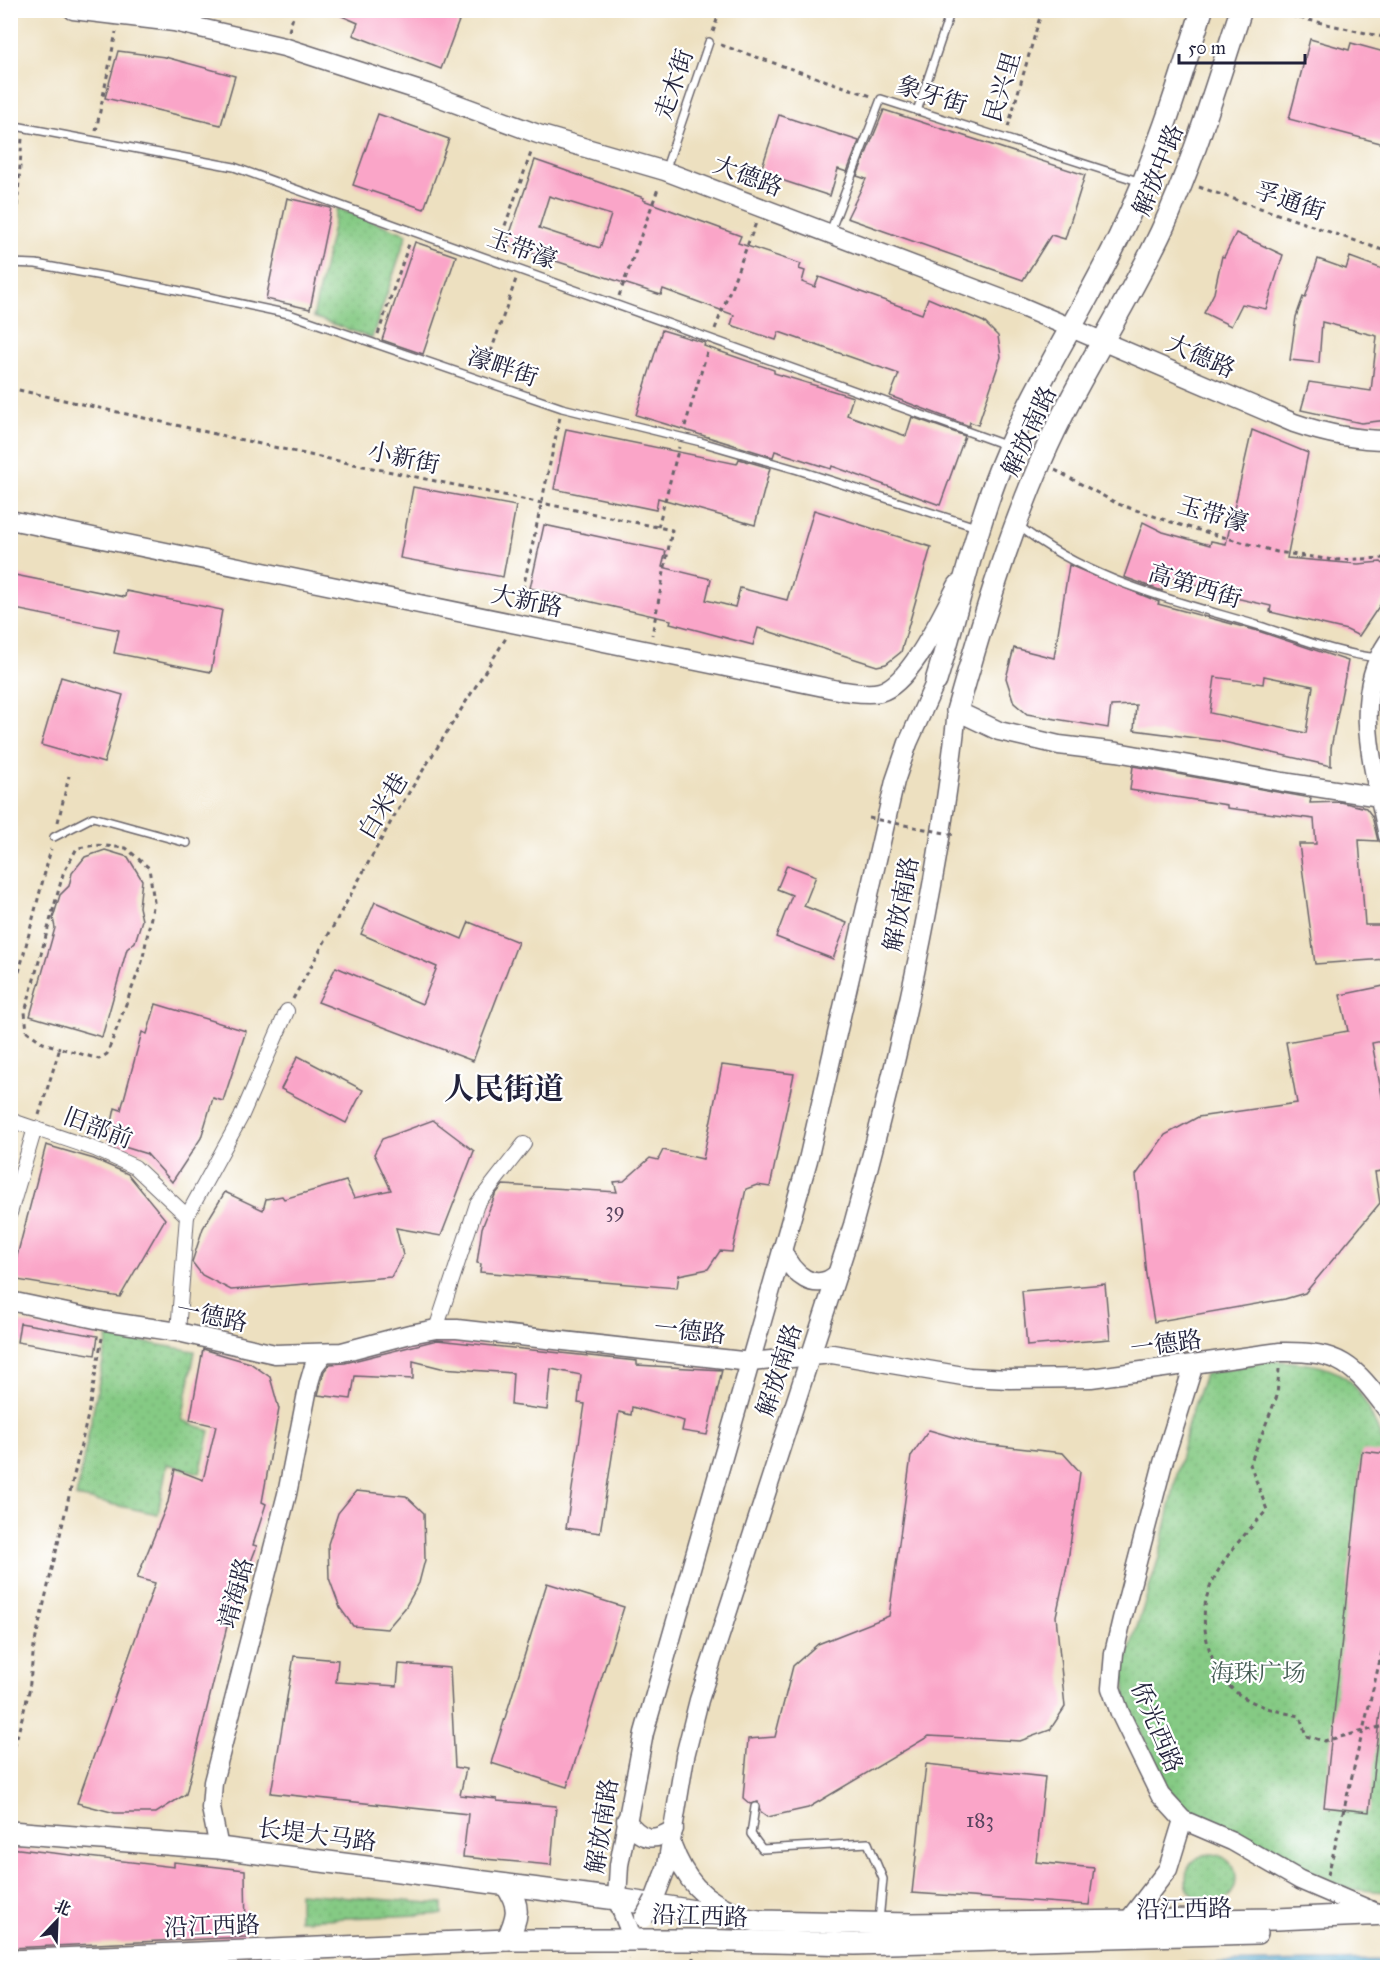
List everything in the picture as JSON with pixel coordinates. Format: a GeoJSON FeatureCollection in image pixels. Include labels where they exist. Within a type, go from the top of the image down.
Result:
{"type":"FeatureCollection","features":[{"type":"Feature","properties":{"kind":"main road","name":"大德路"},"geometry":{"type":"LineString","coordinates":[[73,10],[174,22],[284,47],[430,94],[538,134],[665,171],[830,233],[1102,339],[1294,423],[1325,434],[1363,440],[1388,440]]}},
{"type":"Feature","properties":{"kind":"main road","name":"解放中路"},"geometry":{"type":"LineString","coordinates":[[1070,326],[1118,240],[1143,183],[1202,10]]}},
{"type":"Feature","properties":{"kind":"main road","name":"解放中路"},"geometry":{"type":"LineString","coordinates":[[1102,339],[1142,270],[1183,182],[1241,10]]}},
{"type":"Feature","properties":{"kind":"main road","name":"解放南路"},"geometry":{"type":"LineString","coordinates":[[633,1939],[617,1899],[626,1820],[649,1715],[808,1160],[895,782],[908,743],[936,681],[979,527],[1010,447],[1070,326]]}},
{"type":"Feature","properties":{"kind":"main road","name":"解放南路"},"geometry":{"type":"LineString","coordinates":[[633,1939],[654,1900],[667,1866],[685,1756],[699,1700],[838,1273],[868,1170],[914,970],[950,781],[957,711],[1015,523],[1040,462],[1102,339]]}},
{"type":"Feature","properties":{"kind":"main road","name":"大新路"},"geometry":{"type":"LineString","coordinates":[[10,520],[843,691],[880,692],[891,687],[910,666],[969,564]]}},
{"type":"Feature","properties":{"kind":"main road"},"geometry":{"type":"LineString","coordinates":[[1388,642],[1371,676],[1367,725],[1388,836]]}},
{"type":"Feature","properties":{"kind":"main road"},"geometry":{"type":"LineString","coordinates":[[957,711],[999,731],[1059,745],[1117,752],[1283,782],[1380,796]]}},
{"type":"Feature","properties":{"kind":"main road"},"geometry":{"type":"LineString","coordinates":[[782,1250],[791,1268],[808,1281],[821,1283],[830,1280],[838,1273]]}},
{"type":"Feature","properties":{"kind":"main road","name":"一德路"},"geometry":{"type":"LineString","coordinates":[[10,1301],[105,1321],[178,1332],[275,1354],[323,1354],[436,1329],[582,1341],[666,1354],[751,1362],[811,1354],[873,1359],[969,1377],[1010,1379],[1091,1378],[1280,1352],[1324,1355],[1341,1360],[1362,1376],[1388,1411]]}},
{"type":"Feature","properties":{"kind":"main road","name":"靖海路"},"geometry":{"type":"LineString","coordinates":[[219,1848],[211,1808],[213,1782],[287,1494],[309,1383],[314,1366],[323,1354]]}},
{"type":"Feature","properties":{"kind":"main road","name":"侨光西路"},"geometry":{"type":"LineString","coordinates":[[1194,1365],[1163,1463],[1122,1619],[1114,1653],[1111,1688],[1120,1713],[1160,1796],[1183,1820],[1232,1841],[1324,1891],[1385,1919]]}},
{"type":"Feature","properties":{"kind":"main road"},"geometry":{"type":"LineString","coordinates":[[626,1820],[635,1832],[647,1838],[665,1835],[673,1837],[688,1881],[699,1892],[711,1901],[759,1921]]}},
{"type":"Feature","properties":{"kind":"main road"},"geometry":{"type":"LineString","coordinates":[[1128,1921],[1168,1869],[1183,1820]]}},
{"type":"Feature","properties":{"kind":"main road","name":"长堤大马路"},"geometry":{"type":"LineString","coordinates":[[10,1832],[219,1848],[617,1899]]}},
{"type":"Feature","properties":{"kind":"main road"},"geometry":{"type":"LineString","coordinates":[[506,1885],[517,1901],[517,1910],[507,1940]]}},
{"type":"Feature","properties":{"kind":"main road","name":"沿江西路"},"geometry":{"type":"LineString","coordinates":[[617,1899],[759,1921],[878,1923],[1385,1919]]}},
{"type":"Feature","properties":{"kind":"main road","name":"沿江西路"},"geometry":{"type":"LineString","coordinates":[[10,1961],[507,1940],[633,1939],[876,1944],[1385,1919]]}},
{"type":"Feature","properties":{"kind":"street"},"geometry":{"type":"LineString","coordinates":[[178,1332],[187,1216],[241,1117],[287,1011]]}},
{"type":"Feature","properties":{"kind":"street","name":"旧部前"},"geometry":{"type":"LineString","coordinates":[[10,1120],[135,1167],[187,1216]]}},
{"type":"Feature","properties":{"kind":"street"},"geometry":{"type":"LineString","coordinates":[[10,1213],[35,1128]]}},
{"type":"Feature","properties":{"kind":"street"},"geometry":{"type":"LineString","coordinates":[[436,1329],[477,1204],[524,1144]]}},
{"type":"Feature","properties":{"kind":"lane"},"geometry":{"type":"LineString","coordinates":[[917,111],[951,10]]}},
{"type":"Feature","properties":{"kind":"lane","name":"走木街"},"geometry":{"type":"LineString","coordinates":[[665,171],[709,42]]}},
{"type":"Feature","properties":{"kind":"lane"},"geometry":{"type":"LineString","coordinates":[[830,233],[881,99]]}},
{"type":"Feature","properties":{"kind":"lane","name":"象牙街"},"geometry":{"type":"LineString","coordinates":[[881,99],[1143,183]]}},
{"type":"Feature","properties":{"kind":"lane","name":"玉带濠"},"geometry":{"type":"LineString","coordinates":[[10,126],[95,139],[234,167],[1010,447]]}},
{"type":"Feature","properties":{"kind":"lane","name":"濠畔街"},"geometry":{"type":"LineString","coordinates":[[12,263],[36,264],[162,287],[289,314],[562,408],[681,437],[798,470],[979,527]]}},
{"type":"Feature","properties":{"kind":"lane","name":"高第西街"},"geometry":{"type":"LineString","coordinates":[[1015,523],[1045,547],[1125,585],[1327,646],[1382,658]]}},
{"type":"Feature","properties":{"kind":"lane"},"geometry":{"type":"LineString","coordinates":[[54,837],[93,817],[187,843]]}},
{"type":"Feature","properties":{"kind":"lane"},"geometry":{"type":"LineString","coordinates":[[755,1807],[751,1834],[762,1849],[868,1843],[883,1879],[878,1923]]}},
{"type":"Feature","properties":{"kind":"path","name":"走木街"},"geometry":{"type":"LineString","coordinates":[[709,42],[720,10]]}},
{"type":"Feature","properties":{"kind":"path","name":"民兴里"},"geometry":{"type":"LineString","coordinates":[[1004,138],[1042,10]]}},
{"type":"Feature","properties":{"kind":"path"},"geometry":{"type":"LineString","coordinates":[[1265,10],[1388,38]]}},
{"type":"Feature","properties":{"kind":"path"},"geometry":{"type":"LineString","coordinates":[[95,139],[119,15]]}},
{"type":"Feature","properties":{"kind":"path","name":"象牙街"},"geometry":{"type":"LineString","coordinates":[[709,42],[881,99]]}},
{"type":"Feature","properties":{"kind":"path"},"geometry":{"type":"LineString","coordinates":[[12,263],[23,127]]}},
{"type":"Feature","properties":{"kind":"path"},"geometry":{"type":"LineString","coordinates":[[493,259],[538,134]]}},
{"type":"Feature","properties":{"kind":"path"},"geometry":{"type":"LineString","coordinates":[[616,303],[665,171]]}},
{"type":"Feature","properties":{"kind":"path","name":"孚通街"},"geometry":{"type":"LineString","coordinates":[[1183,182],[1388,252]]}},
{"type":"Feature","properties":{"kind":"path"},"geometry":{"type":"LineString","coordinates":[[649,651],[672,530],[658,527],[681,437],[711,338],[762,208]]}},
{"type":"Feature","properties":{"kind":"path"},"geometry":{"type":"LineString","coordinates":[[374,344],[413,231]]}},
{"type":"Feature","properties":{"kind":"path"},"geometry":{"type":"LineString","coordinates":[[481,381],[519,269]]}},
{"type":"Feature","properties":{"kind":"path","name":"小新街"},"geometry":{"type":"LineString","coordinates":[[10,388],[305,454],[658,527]]}},
{"type":"Feature","properties":{"kind":"path"},"geometry":{"type":"LineString","coordinates":[[515,623],[562,408]]}},
{"type":"Feature","properties":{"kind":"path","name":"玉带濠"},"geometry":{"type":"LineString","coordinates":[[1040,462],[1118,504],[1219,536],[1277,552],[1333,560],[1388,558]]}},
{"type":"Feature","properties":{"kind":"path","name":"白米巷"},"geometry":{"type":"LineString","coordinates":[[287,1011],[393,818],[515,623]]}},
{"type":"Feature","properties":{"kind":"path"},"geometry":{"type":"LineString","coordinates":[[10,1007],[69,776]]}},
{"type":"Feature","properties":{"kind":"path"},"geometry":{"type":"LineString","coordinates":[[869,818],[955,835]]}},
{"type":"Feature","properties":{"kind":"path"},"geometry":{"type":"LineString","coordinates":[[96,845],[126,848],[149,868],[154,902],[142,962],[106,1054],[99,1059],[60,1048],[43,1043],[27,1031],[25,1012],[63,874],[77,848],[96,845]]}},
{"type":"Feature","properties":{"kind":"path"},"geometry":{"type":"LineString","coordinates":[[35,1128],[60,1048]]}},
{"type":"Feature","properties":{"kind":"path"},"geometry":{"type":"LineString","coordinates":[[10,1764],[29,1691],[34,1646],[87,1414],[105,1321]]}},
{"type":"Feature","properties":{"kind":"path"},"geometry":{"type":"LineString","coordinates":[[1280,1352],[1277,1396],[1250,1464],[1267,1510],[1239,1539],[1221,1567],[1207,1596],[1203,1629],[1214,1665],[1238,1694],[1271,1711],[1300,1716],[1306,1736],[1324,1741],[1388,1725]]}},
{"type":"Feature","properties":{"kind":"path"},"geometry":{"type":"LineString","coordinates":[[1324,1891],[1388,1627]]}},
{"type":"Feature","properties":{"kind":"green space"},"geometry":{"type":"Polygon","coordinates":[[[337,208],[407,234],[372,338],[313,317],[337,208]]]}},
{"type":"Feature","properties":{"kind":"green space"},"geometry":{"type":"Polygon","coordinates":[[[108,1336],[195,1351],[182,1420],[210,1431],[200,1473],[167,1464],[158,1514],[76,1497],[108,1336]]]}},
{"type":"Feature","properties":{"kind":"green space","name":"海珠广场"},"geometry":{"type":"Polygon","coordinates":[[[1266,1361],[1315,1365],[1349,1380],[1366,1403],[1387,1452],[1387,1892],[1347,1889],[1187,1809],[1168,1788],[1127,1705],[1123,1671],[1159,1557],[1188,1423],[1205,1374],[1266,1361]]]}},
{"type":"Feature","properties":{"kind":"green space"},"geometry":{"type":"Polygon","coordinates":[[[1211,1854],[1229,1861],[1236,1879],[1229,1897],[1211,1904],[1193,1897],[1186,1879],[1193,1861],[1211,1854]]]}},
{"type":"Feature","properties":{"kind":"green space"},"geometry":{"type":"Polygon","coordinates":[[[299,1893],[443,1904],[443,1914],[299,1920],[299,1893]]]}},
{"type":"Feature","properties":{"kind":"water"},"geometry":{"type":"Polygon","coordinates":[[[1388,1960],[1387,1968],[659,1967],[857,1961],[1003,1966],[1388,1960]]]}},
{"type":"Feature","properties":{"kind":"building"},"geometry":{"type":"Polygon","coordinates":[[[328,10],[463,10],[441,69],[353,35],[358,23],[328,10]]]}},
{"type":"Feature","properties":{"kind":"building"},"geometry":{"type":"Polygon","coordinates":[[[1310,39],[1349,50],[1351,43],[1388,53],[1388,145],[1289,119],[1310,39]]]}},
{"type":"Feature","properties":{"kind":"building"},"geometry":{"type":"Polygon","coordinates":[[[118,51],[165,57],[235,76],[221,125],[105,98],[118,51]]]}},
{"type":"Feature","properties":{"kind":"building"},"geometry":{"type":"Polygon","coordinates":[[[884,110],[1085,175],[1065,239],[1051,235],[1023,280],[847,218],[866,179],[857,176],[884,110]]]}},
{"type":"Feature","properties":{"kind":"building"},"geometry":{"type":"Polygon","coordinates":[[[378,114],[449,139],[424,209],[353,185],[378,114]]]}},
{"type":"Feature","properties":{"kind":"building"},"geometry":{"type":"Polygon","coordinates":[[[779,115],[859,141],[847,172],[838,169],[830,196],[760,173],[779,115]]]}},
{"type":"Feature","properties":{"kind":"building"},"geometry":{"type":"Polygon","coordinates":[[[535,160],[644,198],[643,200],[741,236],[738,243],[801,264],[799,269],[805,271],[802,282],[815,287],[819,277],[922,314],[928,298],[984,322],[998,336],[1001,357],[978,425],[970,422],[969,426],[890,396],[899,374],[779,332],[776,340],[731,325],[734,315],[663,289],[661,295],[506,245],[535,160]],[[549,196],[539,228],[600,248],[611,215],[549,196]]]}},
{"type":"Feature","properties":{"kind":"building"},"geometry":{"type":"Polygon","coordinates":[[[287,198],[331,208],[310,309],[266,299],[287,198]]]}},
{"type":"Feature","properties":{"kind":"building"},"geometry":{"type":"Polygon","coordinates":[[[1236,233],[1283,255],[1266,309],[1242,304],[1231,326],[1204,313],[1214,293],[1222,256],[1224,257],[1236,233]]]}},
{"type":"Feature","properties":{"kind":"building"},"geometry":{"type":"Polygon","coordinates":[[[415,242],[456,256],[423,354],[382,340],[415,242]]]}},
{"type":"Feature","properties":{"kind":"building"},"geometry":{"type":"Polygon","coordinates":[[[1350,257],[1388,271],[1388,420],[1361,423],[1301,410],[1309,382],[1371,391],[1377,336],[1322,322],[1319,363],[1290,360],[1296,317],[1318,259],[1346,269],[1350,257]]]}},
{"type":"Feature","properties":{"kind":"building"},"geometry":{"type":"Polygon","coordinates":[[[662,330],[705,343],[704,346],[774,370],[774,373],[853,397],[847,415],[906,436],[912,417],[965,436],[940,505],[832,466],[831,469],[775,451],[773,457],[636,415],[662,330]]]}},
{"type":"Feature","properties":{"kind":"building"},"geometry":{"type":"Polygon","coordinates":[[[566,429],[737,464],[739,459],[770,468],[755,525],[658,498],[656,510],[554,489],[566,429]]]}},
{"type":"Feature","properties":{"kind":"building"},"geometry":{"type":"Polygon","coordinates":[[[1252,430],[1308,453],[1287,558],[1358,564],[1381,562],[1388,568],[1388,593],[1359,636],[1347,630],[1270,612],[1271,606],[1200,590],[1201,586],[1169,577],[1168,582],[1164,581],[1162,591],[1124,577],[1143,522],[1163,532],[1210,545],[1211,541],[1226,544],[1252,430]]]}},
{"type":"Feature","properties":{"kind":"building"},"geometry":{"type":"Polygon","coordinates":[[[413,487],[516,506],[503,577],[400,558],[413,487]]]}},
{"type":"Feature","properties":{"kind":"building"},"geometry":{"type":"Polygon","coordinates":[[[814,510],[931,547],[901,652],[886,664],[877,666],[758,628],[753,645],[670,623],[671,620],[530,588],[544,525],[666,551],[662,567],[711,579],[706,600],[735,607],[740,588],[787,600],[814,510]]]}},
{"type":"Feature","properties":{"kind":"building"},"geometry":{"type":"Polygon","coordinates":[[[1069,565],[1159,602],[1158,604],[1258,631],[1348,661],[1331,748],[1331,766],[1219,741],[1134,730],[1136,705],[1111,706],[1108,728],[1027,714],[1014,703],[1006,678],[1014,648],[1054,658],[1069,565]],[[1264,676],[1263,684],[1215,677],[1210,713],[1306,733],[1313,686],[1264,676]]]}},
{"type":"Feature","properties":{"kind":"building"},"geometry":{"type":"Polygon","coordinates":[[[10,574],[125,597],[126,591],[222,610],[211,672],[114,653],[119,630],[10,608],[10,574]]]}},
{"type":"Feature","properties":{"kind":"building"},"geometry":{"type":"Polygon","coordinates":[[[61,677],[123,695],[104,763],[41,745],[61,677]]]}},
{"type":"Feature","properties":{"kind":"building"},"geometry":{"type":"Polygon","coordinates":[[[1133,766],[1311,798],[1310,803],[1341,802],[1366,808],[1372,816],[1378,841],[1359,840],[1365,925],[1384,925],[1386,959],[1315,964],[1299,844],[1316,844],[1314,819],[1227,808],[1227,805],[1130,790],[1133,766]]]}},
{"type":"Feature","properties":{"kind":"building"},"geometry":{"type":"Polygon","coordinates":[[[105,850],[128,857],[142,880],[139,907],[142,920],[135,942],[127,949],[102,1037],[30,1016],[55,928],[53,918],[60,895],[69,886],[72,873],[85,857],[105,850]]]}},
{"type":"Feature","properties":{"kind":"building"},"geometry":{"type":"Polygon","coordinates":[[[787,865],[816,876],[804,906],[847,923],[833,959],[776,937],[792,895],[777,889],[787,865]]]}},
{"type":"Feature","properties":{"kind":"building"},"geometry":{"type":"Polygon","coordinates":[[[375,902],[462,939],[469,922],[518,942],[473,1061],[318,1002],[336,967],[422,1004],[437,967],[361,934],[375,902]]]}},
{"type":"Feature","properties":{"kind":"building"},"geometry":{"type":"Polygon","coordinates":[[[1384,986],[1388,1004],[1388,1040],[1372,1043],[1388,1127],[1388,1170],[1375,1172],[1380,1203],[1305,1293],[1285,1299],[1154,1322],[1146,1275],[1136,1175],[1165,1135],[1198,1117],[1297,1103],[1286,1042],[1348,1031],[1340,995],[1384,986]]]}},
{"type":"Feature","properties":{"kind":"building"},"geometry":{"type":"Polygon","coordinates":[[[156,1004],[246,1031],[223,1101],[213,1098],[201,1138],[172,1182],[147,1154],[108,1142],[115,1108],[121,1110],[142,1032],[147,1034],[156,1004]]]}},
{"type":"Feature","properties":{"kind":"building"},"geometry":{"type":"Polygon","coordinates":[[[298,1056],[363,1090],[346,1123],[281,1089],[298,1056]]]}},
{"type":"Feature","properties":{"kind":"building"},"geometry":{"type":"Polygon","coordinates":[[[722,1065],[794,1074],[770,1187],[757,1185],[746,1189],[732,1252],[720,1251],[708,1269],[679,1275],[677,1288],[480,1272],[481,1264],[477,1263],[482,1228],[495,1195],[503,1185],[617,1192],[614,1182],[624,1181],[650,1158],[658,1160],[663,1150],[703,1159],[722,1065]]]}},
{"type":"Feature","properties":{"kind":"building"},"geometry":{"type":"Polygon","coordinates":[[[433,1120],[474,1151],[441,1236],[396,1228],[403,1255],[391,1277],[231,1290],[202,1275],[192,1262],[203,1228],[225,1192],[263,1210],[266,1199],[282,1196],[284,1199],[346,1181],[354,1198],[391,1190],[374,1154],[382,1139],[433,1120]]]}},
{"type":"Feature","properties":{"kind":"building"},"geometry":{"type":"Polygon","coordinates":[[[46,1145],[94,1159],[128,1174],[165,1219],[120,1297],[11,1279],[46,1145]]]}},
{"type":"Feature","properties":{"kind":"building"},"geometry":{"type":"Polygon","coordinates":[[[1105,1284],[1110,1339],[1027,1346],[1022,1291],[1105,1284]]]}},
{"type":"Feature","properties":{"kind":"building"},"geometry":{"type":"Polygon","coordinates":[[[20,1323],[98,1336],[95,1355],[17,1342],[20,1323]]]}},
{"type":"Feature","properties":{"kind":"building"},"geometry":{"type":"Polygon","coordinates":[[[437,1340],[637,1361],[637,1365],[722,1370],[707,1435],[682,1431],[684,1421],[632,1407],[631,1415],[619,1412],[600,1533],[566,1528],[585,1404],[578,1403],[581,1375],[551,1369],[547,1410],[511,1405],[513,1373],[441,1368],[413,1361],[413,1379],[355,1376],[351,1399],[318,1395],[324,1371],[330,1364],[345,1363],[437,1340]]]}},
{"type":"Feature","properties":{"kind":"building"},"geometry":{"type":"Polygon","coordinates":[[[203,1349],[250,1363],[270,1377],[279,1409],[262,1502],[266,1504],[253,1545],[257,1546],[229,1618],[186,1794],[156,1813],[115,1813],[77,1803],[155,1583],[137,1578],[168,1502],[175,1469],[203,1480],[216,1426],[190,1420],[203,1349]]]}},
{"type":"Feature","properties":{"kind":"building"},"geometry":{"type":"Polygon","coordinates":[[[929,1430],[974,1443],[1063,1453],[1080,1472],[1068,1561],[1056,1616],[1065,1707],[1050,1730],[1020,1741],[929,1736],[808,1808],[768,1817],[760,1811],[758,1802],[750,1804],[743,1798],[748,1739],[775,1737],[793,1666],[818,1644],[889,1616],[911,1456],[929,1430]]]}},
{"type":"Feature","properties":{"kind":"building","name":"海珠广场"},"geometry":{"type":"Polygon","coordinates":[[[1362,1451],[1388,1454],[1388,1639],[1369,1812],[1324,1807],[1362,1451]]]}},
{"type":"Feature","properties":{"kind":"building"},"geometry":{"type":"Polygon","coordinates":[[[356,1491],[406,1496],[424,1513],[425,1560],[419,1583],[405,1608],[387,1629],[353,1626],[340,1608],[329,1578],[328,1544],[338,1513],[356,1491]]]}},
{"type":"Feature","properties":{"kind":"building"},"geometry":{"type":"Polygon","coordinates":[[[547,1583],[624,1607],[567,1787],[491,1763],[547,1583]]]}},
{"type":"Feature","properties":{"kind":"building"},"geometry":{"type":"Polygon","coordinates":[[[294,1656],[338,1660],[336,1682],[397,1686],[399,1664],[450,1668],[455,1767],[466,1769],[460,1795],[556,1806],[551,1865],[463,1857],[468,1814],[271,1793],[294,1656]]]}},
{"type":"Feature","properties":{"kind":"building"},"geometry":{"type":"Polygon","coordinates":[[[926,1764],[1045,1777],[1036,1862],[1094,1868],[1089,1905],[912,1893],[926,1764]]]}},
{"type":"Feature","properties":{"kind":"building"},"geometry":{"type":"Polygon","coordinates":[[[10,1848],[174,1867],[174,1862],[245,1870],[246,1937],[10,1948],[10,1848]]]}},
{"type":"Feature","properties":{"kind":"district","name":"人民街道"},"geometry":{"type":"Point","coordinates":[504,1089]}}]}
